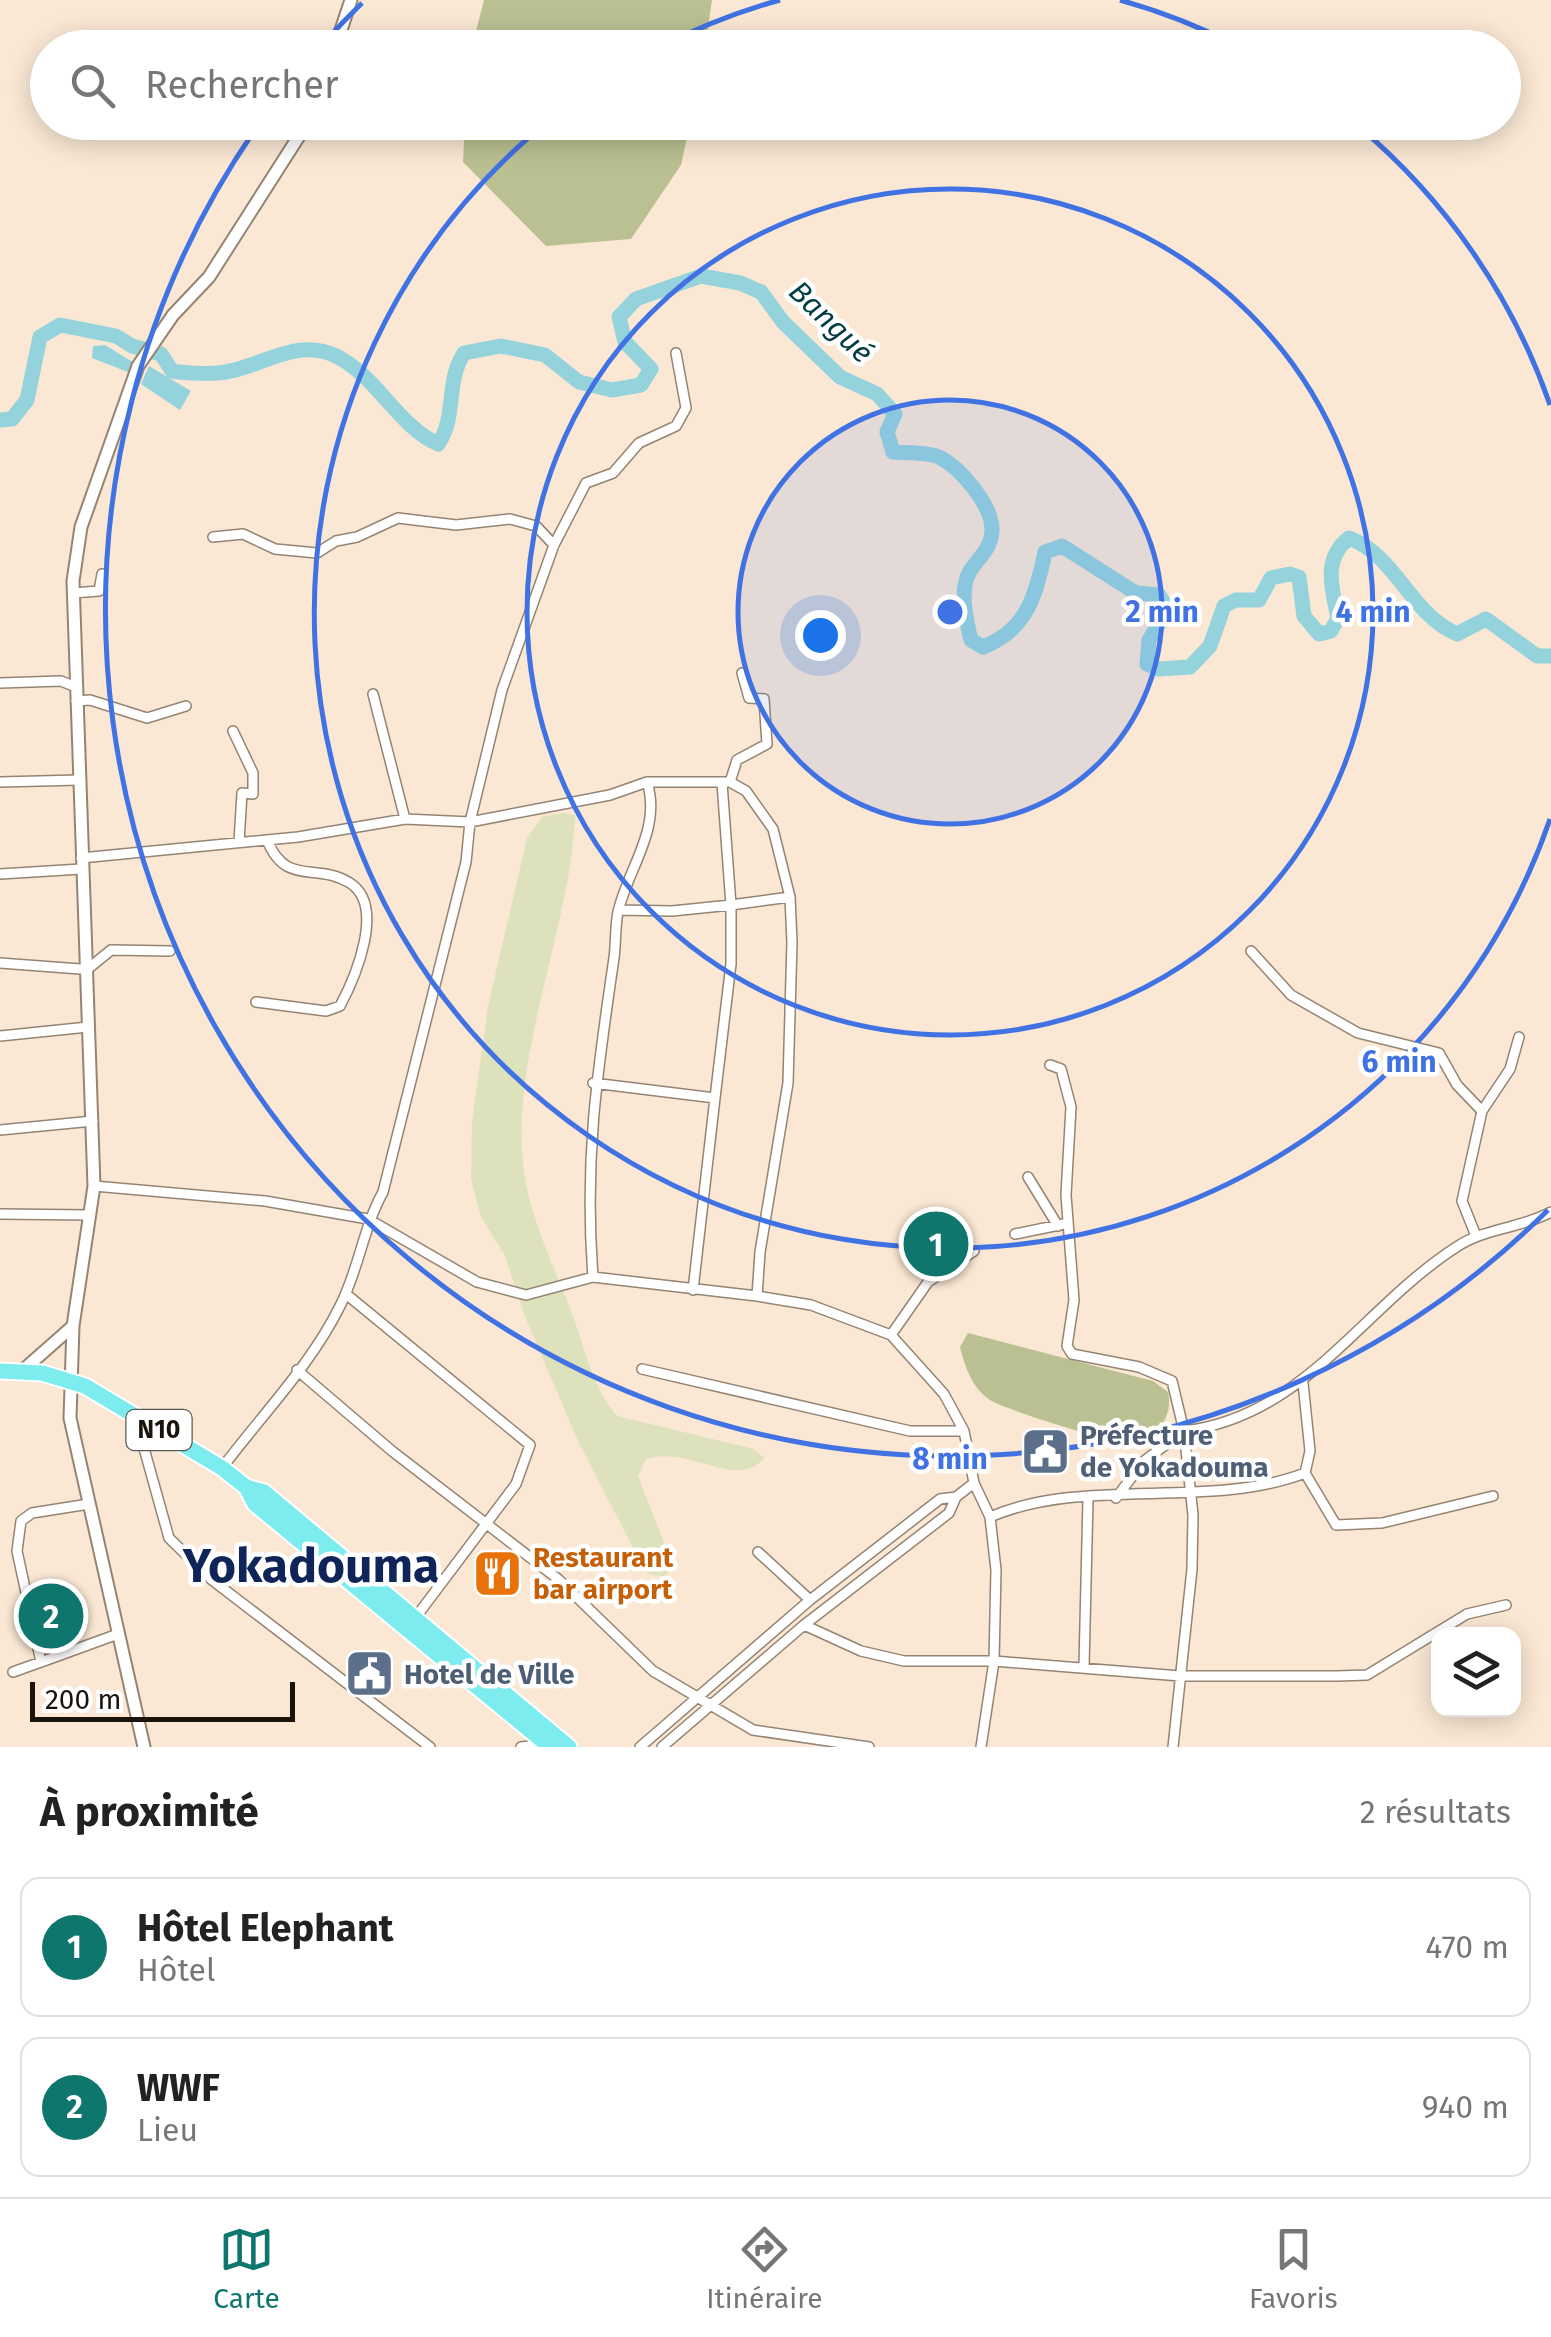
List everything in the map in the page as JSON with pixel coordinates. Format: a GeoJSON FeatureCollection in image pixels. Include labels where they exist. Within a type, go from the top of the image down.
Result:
{"type":"FeatureCollection","features":[{"type":"Feature","properties":{"kind":"highway","name":"N10"},"geometry":{"type":"LineString","coordinates":[[0,1372],[69,1378],[135,1414],[246,1487],[264,1492],[569,1747]]}},
{"type":"Feature","properties":{"kind":"highway","name":"N10"},"geometry":{"type":"LineString","coordinates":[[246,1487],[255,1504],[548,1746]]}},
{"type":"Feature","properties":{"kind":"main road"},"geometry":{"type":"LineString","coordinates":[[341,30],[352,0]]}},
{"type":"Feature","properties":{"kind":"main road"},"geometry":{"type":"LineString","coordinates":[[144,1747],[70,1418],[73,1326],[94,1186],[73,593],[81,527],[138,366],[209,277],[297,140]]}},
{"type":"Feature","properties":{"kind":"main road"},"geometry":{"type":"LineString","coordinates":[[22,1371],[73,1326]]}},
{"type":"Feature","properties":{"kind":"street"},"geometry":{"type":"LineString","coordinates":[[222,1468],[298,1370],[346,1294],[368,1219],[384,1192],[462,882],[470,822],[502,690],[554,545],[586,483],[613,473],[640,443],[676,426],[686,408],[676,353]]}},
{"type":"Feature","properties":{"kind":"street"},"geometry":{"type":"LineString","coordinates":[[213,537],[243,534],[275,549],[317,554],[336,541],[357,537],[398,518],[456,525],[510,519],[536,526],[554,545]]}},
{"type":"Feature","properties":{"kind":"street"},"geometry":{"type":"LineString","coordinates":[[73,593],[99,592],[102,574]]}},
{"type":"Feature","properties":{"kind":"street"},"geometry":{"type":"LineString","coordinates":[[692,1290],[731,964],[726,783],[736,760],[767,744],[764,699],[749,698],[742,672]]}},
{"type":"Feature","properties":{"kind":"street"},"geometry":{"type":"LineString","coordinates":[[0,683],[61,681],[76,687]]}},
{"type":"Feature","properties":{"kind":"street"},"geometry":{"type":"LineString","coordinates":[[373,694],[404,820]]}},
{"type":"Feature","properties":{"kind":"street"},"geometry":{"type":"LineString","coordinates":[[76,701],[90,700],[146,718],[186,706]]}},
{"type":"Feature","properties":{"kind":"street"},"geometry":{"type":"LineString","coordinates":[[233,731],[253,773],[253,794],[242,793],[239,842]]}},
{"type":"Feature","properties":{"kind":"street"},"geometry":{"type":"LineString","coordinates":[[0,782],[78,780]]}},
{"type":"Feature","properties":{"kind":"street"},"geometry":{"type":"LineString","coordinates":[[593,1277],[587,1182],[593,1083],[618,910],[634,876],[654,804],[647,782]]}},
{"type":"Feature","properties":{"kind":"street"},"geometry":{"type":"LineString","coordinates":[[0,874],[404,820],[470,822],[610,795],[647,782],[726,783],[756,799],[766,814],[790,897],[790,1060],[760,1252],[757,1296]]}},
{"type":"Feature","properties":{"kind":"street"},"geometry":{"type":"LineString","coordinates":[[256,1002],[326,1011],[340,1006],[361,961],[365,931],[366,902],[351,884],[290,869],[275,860],[267,840]]}},
{"type":"Feature","properties":{"kind":"street"},"geometry":{"type":"LineString","coordinates":[[618,910],[672,911],[790,897]]}},
{"type":"Feature","properties":{"kind":"street"},"geometry":{"type":"LineString","coordinates":[[0,963],[89,968],[111,950],[170,951]]}},
{"type":"Feature","properties":{"kind":"street"},"geometry":{"type":"LineString","coordinates":[[1251,952],[1291,995],[1358,1033],[1438,1053],[1457,1085],[1482,1111]]}},
{"type":"Feature","properties":{"kind":"street"},"geometry":{"type":"LineString","coordinates":[[0,1036],[88,1027]]}},
{"type":"Feature","properties":{"kind":"street"},"geometry":{"type":"LineString","coordinates":[[1476,1236],[1462,1201],[1482,1111],[1510,1069],[1520,1036]]}},
{"type":"Feature","properties":{"kind":"street"},"geometry":{"type":"LineString","coordinates":[[1050,1065],[1061,1069],[1071,1107],[1062,1225],[1074,1300],[1067,1346],[1072,1354],[1139,1367],[1172,1381],[1184,1431],[1192,1568],[1173,1747]]}},
{"type":"Feature","properties":{"kind":"street"},"geometry":{"type":"LineString","coordinates":[[593,1083],[714,1098]]}},
{"type":"Feature","properties":{"kind":"street"},"geometry":{"type":"LineString","coordinates":[[0,1130],[93,1121]]}},
{"type":"Feature","properties":{"kind":"street"},"geometry":{"type":"LineString","coordinates":[[1028,1177],[1062,1225]]}},
{"type":"Feature","properties":{"kind":"street"},"geometry":{"type":"LineString","coordinates":[[94,1186],[249,1199],[368,1219],[444,1266],[491,1286],[526,1295],[593,1277],[810,1306],[891,1335],[944,1394],[964,1431],[974,1482],[990,1517],[996,1570],[994,1661],[981,1747]]}},
{"type":"Feature","properties":{"kind":"street"},"geometry":{"type":"LineString","coordinates":[[1116,1498],[1144,1461],[1184,1431],[1222,1424],[1304,1382],[1442,1257],[1476,1236],[1529,1224],[1551,1212]]}},
{"type":"Feature","properties":{"kind":"street"},"geometry":{"type":"LineString","coordinates":[[0,1214],[89,1216]]}},
{"type":"Feature","properties":{"kind":"street"},"geometry":{"type":"LineString","coordinates":[[1015,1234],[1062,1225]]}},
{"type":"Feature","properties":{"kind":"street"},"geometry":{"type":"LineString","coordinates":[[891,1335],[928,1282],[974,1250]]}},
{"type":"Feature","properties":{"kind":"street"},"geometry":{"type":"LineString","coordinates":[[346,1294],[530,1445],[516,1484],[416,1617]]}},
{"type":"Feature","properties":{"kind":"street"},"geometry":{"type":"LineString","coordinates":[[642,1369],[910,1431],[964,1431]]}},
{"type":"Feature","properties":{"kind":"street"},"geometry":{"type":"LineString","coordinates":[[298,1370],[486,1525],[558,1579],[653,1671],[753,1730],[868,1747]]}},
{"type":"Feature","properties":{"kind":"street"},"geometry":{"type":"LineString","coordinates":[[1304,1382],[1310,1451],[1305,1473],[1336,1525],[1382,1523],[1493,1496]]}},
{"type":"Feature","properties":{"kind":"street"},"geometry":{"type":"LineString","coordinates":[[135,1414],[169,1538],[212,1580],[430,1747]]}},
{"type":"Feature","properties":{"kind":"street"},"geometry":{"type":"LineString","coordinates":[[990,1517],[1037,1503],[1190,1490],[1305,1473]]}},
{"type":"Feature","properties":{"kind":"street"},"geometry":{"type":"LineString","coordinates":[[662,1747],[804,1624],[948,1513],[956,1497],[974,1482]]}},
{"type":"Feature","properties":{"kind":"street"},"geometry":{"type":"LineString","coordinates":[[640,1747],[810,1600],[940,1500],[956,1497]]}},
{"type":"Feature","properties":{"kind":"street"},"geometry":{"type":"LineString","coordinates":[[1084,1666],[1088,1499]]}},
{"type":"Feature","properties":{"kind":"street"},"geometry":{"type":"LineString","coordinates":[[41,1662],[17,1551],[21,1521],[32,1513],[89,1504]]}},
{"type":"Feature","properties":{"kind":"street"},"geometry":{"type":"LineString","coordinates":[[758,1552],[810,1600]]}},
{"type":"Feature","properties":{"kind":"street"},"geometry":{"type":"LineString","coordinates":[[804,1624],[861,1652],[904,1661],[994,1661],[1180,1676],[1367,1674],[1468,1614],[1506,1605]]}},
{"type":"Feature","properties":{"kind":"street"},"geometry":{"type":"LineString","coordinates":[[13,1672],[118,1634]]}},
{"type":"Feature","properties":{"kind":"street"},"geometry":{"type":"LineString","coordinates":[[774,1747],[775,1734]]}},
{"type":"Feature","properties":{"kind":"street"},"geometry":{"type":"LineString","coordinates":[[521,1747],[548,1746]]}},
{"type":"Feature","properties":{"kind":"green space"},"geometry":{"type":"Polygon","coordinates":[[[484,0],[712,0],[708,30],[476,30],[484,0]]]}},
{"type":"Feature","properties":{"kind":"green space"},"geometry":{"type":"Polygon","coordinates":[[[464,140],[686,140],[681,165],[631,239],[546,246],[463,162],[464,140]]]}},
{"type":"Feature","properties":{"kind":"green space"},"geometry":{"type":"Polygon","coordinates":[[[575,815],[571,860],[524,1094],[522,1139],[526,1184],[534,1215],[594,1377],[617,1416],[754,1449],[764,1458],[753,1467],[740,1470],[663,1456],[646,1459],[638,1476],[674,1568],[664,1576],[650,1575],[644,1569],[578,1441],[524,1314],[505,1256],[481,1217],[471,1179],[472,1122],[488,1006],[527,838],[542,817],[575,815]]]}},
{"type":"Feature","properties":{"kind":"green space"},"geometry":{"type":"Polygon","coordinates":[[[968,1333],[1153,1381],[1168,1392],[1165,1420],[1153,1434],[1125,1442],[999,1404],[978,1389],[967,1369],[960,1347],[968,1333]]]}},
{"type":"Feature","properties":{"kind":"water"},"geometry":{"type":"Polygon","coordinates":[[[105,345],[136,364],[133,374],[92,358],[93,346],[105,345]]]}},
{"type":"Feature","properties":{"kind":"water"},"geometry":{"type":"Polygon","coordinates":[[[149,366],[191,391],[180,410],[141,384],[149,366]]]}},
{"type":"Feature","properties":{"kind":"waterway","name":"Bangué"},"geometry":{"type":"LineString","coordinates":[[0,420],[12,419],[27,400],[40,337],[60,325],[116,336],[132,346],[161,354],[172,371],[182,372],[233,371],[292,352],[322,351],[352,366],[411,426],[438,444],[444,434],[455,376],[464,353],[501,346],[545,355],[579,382],[612,390],[641,385],[651,369],[625,342],[619,317],[636,299],[701,276],[740,283],[761,292],[783,322],[840,377],[877,394],[895,414],[887,432],[893,452],[939,457],[974,489],[987,510],[992,531],[987,548],[967,578],[964,605],[971,640],[983,647],[1020,621],[1038,583],[1045,552],[1062,546],[1136,593],[1159,595],[1168,609],[1149,640],[1147,664],[1158,669],[1190,667],[1210,646],[1224,606],[1236,600],[1259,600],[1271,578],[1290,574],[1299,577],[1304,616],[1319,634],[1331,631],[1338,618],[1332,565],[1349,538],[1379,558],[1441,625],[1457,634],[1486,619],[1537,656],[1551,656]]}},
{"type":"Feature","properties":{"kind":"place","name":"Hôtel Elephant"},"geometry":{"type":"Point","coordinates":[936,1244]}},
{"type":"Feature","properties":{"kind":"place","name":"Préfecture de Yokadouma"},"geometry":{"type":"Point","coordinates":[1045,1451]}},
{"type":"Feature","properties":{"kind":"place","name":"Restaurant bar airport"},"geometry":{"type":"Point","coordinates":[498,1573]}},
{"type":"Feature","properties":{"kind":"place","name":"WWF"},"geometry":{"type":"Point","coordinates":[51,1616]}},
{"type":"Feature","properties":{"kind":"place","name":"Hotel de Ville"},"geometry":{"type":"Point","coordinates":[369,1674]}},
{"type":"Feature","properties":{"kind":"district","name":"Yokadouma"},"geometry":{"type":"Point","coordinates":[311,1566]}}]}
